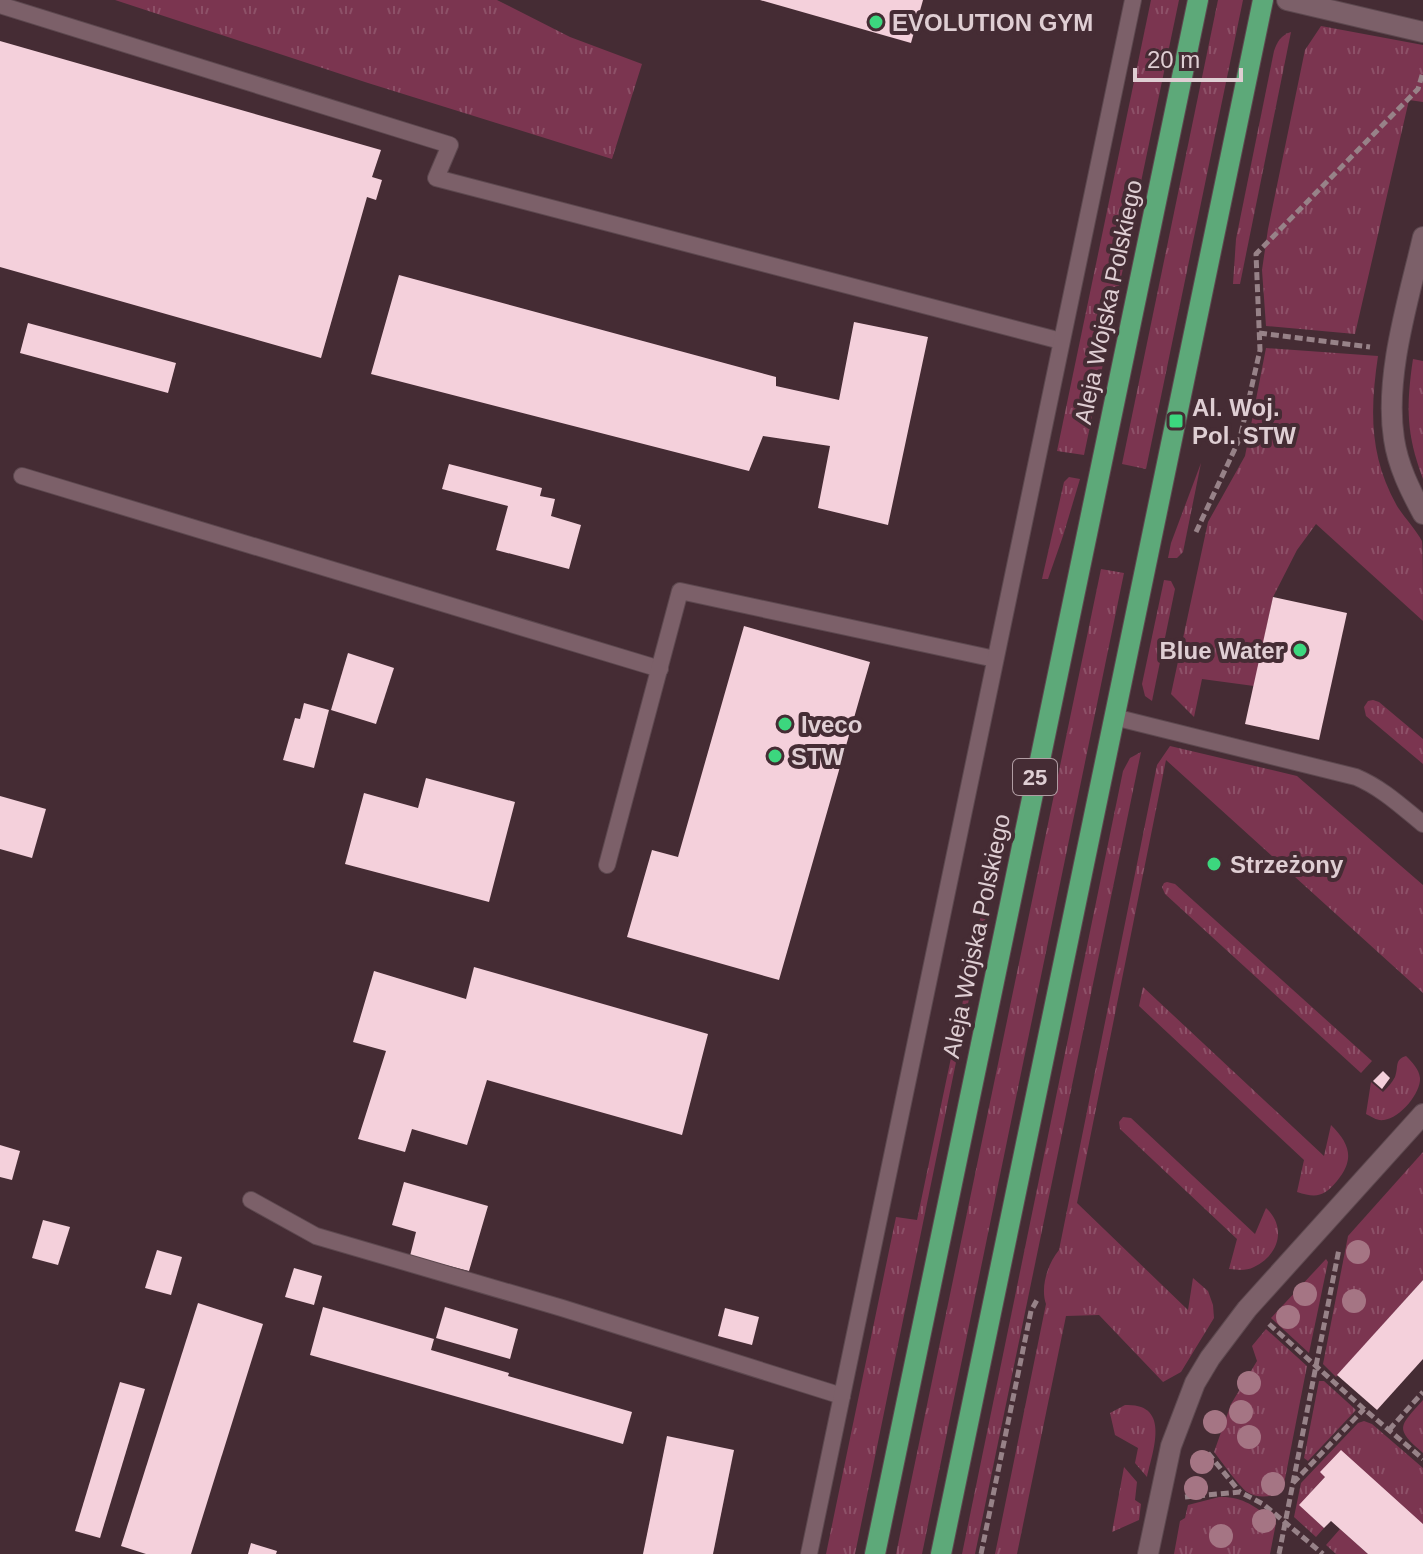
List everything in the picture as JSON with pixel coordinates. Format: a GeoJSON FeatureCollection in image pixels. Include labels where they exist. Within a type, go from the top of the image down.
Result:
{"type":"FeatureCollection","features":[{"type":"Feature","properties":{"kind":"main road","name":"Aleja Wojska Polskiego"},"geometry":{"type":"LineString","coordinates":[[875,1554],[1198,0]]}},
{"type":"Feature","properties":{"kind":"main road"},"geometry":{"type":"LineString","coordinates":[[941,1554],[1263,0]]}},
{"type":"Feature","properties":{"kind":"street"},"geometry":{"type":"LineString","coordinates":[[1287,0],[1423,32]]}},
{"type":"Feature","properties":{"kind":"street"},"geometry":{"type":"LineString","coordinates":[[1423,237],[1398,351],[1391,415],[1400,466],[1423,514]]}},
{"type":"Feature","properties":{"kind":"street"},"geometry":{"type":"LineString","coordinates":[[1148,1554],[1171,1446],[1195,1383],[1210,1358],[1247,1309],[1423,1114]]}},
{"type":"Feature","properties":{"kind":"lane"},"geometry":{"type":"LineString","coordinates":[[809,1554],[1133,0]]}},
{"type":"Feature","properties":{"kind":"lane"},"geometry":{"type":"LineString","coordinates":[[0,5],[450,145],[436,178],[1061,341]]}},
{"type":"Feature","properties":{"kind":"lane"},"geometry":{"type":"LineString","coordinates":[[22,476],[660,669]]}},
{"type":"Feature","properties":{"kind":"lane"},"geometry":{"type":"LineString","coordinates":[[607,865],[680,591],[995,659]]}},
{"type":"Feature","properties":{"kind":"lane"},"geometry":{"type":"LineString","coordinates":[[1114,717],[1356,777],[1388,794],[1423,824]]}},
{"type":"Feature","properties":{"kind":"lane"},"geometry":{"type":"LineString","coordinates":[[251,1200],[316,1236],[562,1308],[842,1396]]}},
{"type":"Feature","properties":{"kind":"path"},"geometry":{"type":"LineString","coordinates":[[1196,532],[1240,438],[1260,350],[1256,254],[1421,90],[1423,72]]}},
{"type":"Feature","properties":{"kind":"path"},"geometry":{"type":"LineString","coordinates":[[1259,333],[1398,351]]}},
{"type":"Feature","properties":{"kind":"path"},"geometry":{"type":"LineString","coordinates":[[1279,1554],[1342,1235]]}},
{"type":"Feature","properties":{"kind":"path"},"geometry":{"type":"LineString","coordinates":[[981,1554],[1031,1311],[1037,1300]]}},
{"type":"Feature","properties":{"kind":"path"},"geometry":{"type":"LineString","coordinates":[[1265,1320],[1423,1459]]}},
{"type":"Feature","properties":{"kind":"path"},"geometry":{"type":"LineString","coordinates":[[1389,1430],[1423,1392]]}},
{"type":"Feature","properties":{"kind":"path"},"geometry":{"type":"LineString","coordinates":[[1293,1483],[1364,1409]]}},
{"type":"Feature","properties":{"kind":"path"},"geometry":{"type":"LineString","coordinates":[[1208,1453],[1240,1492],[1263,1504],[1323,1554]]}},
{"type":"Feature","properties":{"kind":"path"},"geometry":{"type":"LineString","coordinates":[[1182,1497],[1240,1492]]}},
{"type":"Feature","properties":{"kind":"green space"},"geometry":{"type":"Polygon","coordinates":[[[115,0],[497,0],[570,37],[642,64],[612,159],[115,0]]]}},
{"type":"Feature","properties":{"kind":"green space"},"geometry":{"type":"Polygon","coordinates":[[[1151,0],[1179,0],[1084,455],[1057,451],[1151,0]]]}},
{"type":"Feature","properties":{"kind":"green space"},"geometry":{"type":"Polygon","coordinates":[[[1218,0],[1243,0],[1146,469],[1122,464],[1218,0]]]}},
{"type":"Feature","properties":{"kind":"green space"},"geometry":{"type":"Polygon","coordinates":[[[1321,26],[1423,45],[1423,102],[1409,100],[1355,334],[1266,326],[1262,270],[1268,229],[1305,50],[1321,26]]]}},
{"type":"Feature","properties":{"kind":"green space"},"geometry":{"type":"Polygon","coordinates":[[[1291,32],[1240,284],[1233,284],[1236,239],[1274,51],[1280,39],[1291,32]]]}},
{"type":"Feature","properties":{"kind":"green space"},"geometry":{"type":"Polygon","coordinates":[[[1266,348],[1378,356],[1373,414],[1377,451],[1397,506],[1422,541],[1423,621],[1316,524],[1297,550],[1273,597],[1254,686],[1202,679],[1194,717],[1171,694],[1208,522],[1245,456],[1266,348]]]}},
{"type":"Feature","properties":{"kind":"green space"},"geometry":{"type":"Polygon","coordinates":[[[1413,359],[1423,361],[1423,479],[1413,448],[1409,420],[1413,359]]]}},
{"type":"Feature","properties":{"kind":"green space"},"geometry":{"type":"Polygon","coordinates":[[[1201,463],[1183,552],[1177,558],[1168,558],[1171,543],[1201,463]]]}},
{"type":"Feature","properties":{"kind":"green space"},"geometry":{"type":"Polygon","coordinates":[[[1069,477],[1080,479],[1048,579],[1042,579],[1064,482],[1069,477]]]}},
{"type":"Feature","properties":{"kind":"green space"},"geometry":{"type":"Polygon","coordinates":[[[1101,569],[1124,573],[922,1554],[896,1554],[1101,569]]]}},
{"type":"Feature","properties":{"kind":"green space"},"geometry":{"type":"Polygon","coordinates":[[[1164,580],[1171,581],[1175,589],[1152,701],[1145,696],[1142,684],[1164,580]]]}},
{"type":"Feature","properties":{"kind":"green space"},"geometry":{"type":"Polygon","coordinates":[[[1373,700],[1423,739],[1423,764],[1366,716],[1364,707],[1373,700]]]}},
{"type":"Feature","properties":{"kind":"green space"},"geometry":{"type":"Polygon","coordinates":[[[1170,746],[1297,776],[1423,885],[1423,993],[1166,760],[1077,1203],[1188,1310],[1193,1278],[1208,1291],[1214,1318],[1181,1372],[1163,1382],[1099,1315],[1066,1316],[1017,1554],[995,1554],[1046,1304],[1046,1276],[1059,1250],[1157,765],[1170,746]]]}},
{"type":"Feature","properties":{"kind":"green space"},"geometry":{"type":"Polygon","coordinates":[[[1141,752],[975,1554],[962,1554],[1123,771],[1130,758],[1141,752]]]}},
{"type":"Feature","properties":{"kind":"green space"},"geometry":{"type":"Polygon","coordinates":[[[996,843],[1000,848],[855,1554],[826,1554],[896,1217],[917,1220],[996,843]]]}},
{"type":"Feature","properties":{"kind":"green space"},"geometry":{"type":"Polygon","coordinates":[[[1167,882],[1175,884],[1372,1061],[1361,1073],[1165,894],[1162,887],[1167,882]]]}},
{"type":"Feature","properties":{"kind":"green space"},"geometry":{"type":"Polygon","coordinates":[[[1143,987],[1324,1156],[1331,1125],[1348,1152],[1343,1173],[1332,1186],[1319,1195],[1297,1192],[1304,1160],[1139,1006],[1143,987]]]}},
{"type":"Feature","properties":{"kind":"green space"},"geometry":{"type":"Polygon","coordinates":[[[1406,1056],[1420,1078],[1413,1097],[1403,1110],[1390,1118],[1379,1120],[1366,1114],[1371,1082],[1383,1092],[1395,1077],[1398,1062],[1406,1056]]]}},
{"type":"Feature","properties":{"kind":"green space"},"geometry":{"type":"Polygon","coordinates":[[[1123,1117],[1131,1118],[1255,1234],[1266,1208],[1273,1215],[1277,1240],[1263,1262],[1242,1270],[1229,1269],[1237,1239],[1120,1129],[1119,1122],[1123,1117]]]}},
{"type":"Feature","properties":{"kind":"green space"},"geometry":{"type":"Polygon","coordinates":[[[1423,1152],[1423,1280],[1336,1377],[1323,1364],[1348,1236],[1423,1152]]]}},
{"type":"Feature","properties":{"kind":"green space"},"geometry":{"type":"Polygon","coordinates":[[[1326,1259],[1328,1262],[1309,1353],[1271,1318],[1326,1259]]]}},
{"type":"Feature","properties":{"kind":"green space"},"geometry":{"type":"Polygon","coordinates":[[[1266,1329],[1307,1366],[1283,1489],[1271,1496],[1261,1496],[1244,1489],[1214,1452],[1231,1404],[1257,1361],[1252,1346],[1266,1329]]]}},
{"type":"Feature","properties":{"kind":"green space"},"geometry":{"type":"Polygon","coordinates":[[[1319,1381],[1324,1381],[1356,1410],[1308,1461],[1304,1458],[1319,1381]]]}},
{"type":"Feature","properties":{"kind":"green space"},"geometry":{"type":"Polygon","coordinates":[[[1423,1400],[1423,1453],[1407,1438],[1403,1427],[1423,1400]]]}},
{"type":"Feature","properties":{"kind":"green space"},"geometry":{"type":"Polygon","coordinates":[[[1125,1405],[1139,1406],[1149,1412],[1154,1420],[1155,1442],[1147,1477],[1135,1463],[1138,1448],[1115,1435],[1110,1413],[1125,1405]]]}},
{"type":"Feature","properties":{"kind":"green space"},"geometry":{"type":"Polygon","coordinates":[[[1364,1421],[1372,1424],[1423,1468],[1423,1524],[1321,1472],[1325,1477],[1300,1505],[1324,1528],[1316,1537],[1294,1517],[1301,1483],[1358,1423],[1364,1421]]]}},
{"type":"Feature","properties":{"kind":"green space"},"geometry":{"type":"Polygon","coordinates":[[[1124,1467],[1137,1482],[1135,1500],[1141,1504],[1139,1520],[1112,1532],[1124,1467]]]}},
{"type":"Feature","properties":{"kind":"green space"},"geometry":{"type":"Polygon","coordinates":[[[1219,1497],[1243,1501],[1276,1523],[1270,1554],[1174,1554],[1180,1521],[1185,1518],[1188,1505],[1219,1497]]]}},
{"type":"Feature","properties":{"kind":"green space"},"geometry":{"type":"Polygon","coordinates":[[[1340,1529],[1368,1554],[1336,1554],[1326,1545],[1340,1529]]]}},
{"type":"Feature","properties":{"kind":"building","name":"EVOLUTION GYM"},"geometry":{"type":"Polygon","coordinates":[[[760,0],[923,0],[911,43],[760,0]]]}},
{"type":"Feature","properties":{"kind":"building"},"geometry":{"type":"Polygon","coordinates":[[[0,41],[381,150],[372,177],[382,180],[376,200],[367,197],[321,358],[0,267],[0,41]]]}},
{"type":"Feature","properties":{"kind":"building"},"geometry":{"type":"Polygon","coordinates":[[[399,275],[776,377],[776,386],[839,400],[854,322],[928,337],[888,525],[818,508],[830,446],[763,436],[749,471],[371,374],[399,275]]]}},
{"type":"Feature","properties":{"kind":"building"},"geometry":{"type":"Polygon","coordinates":[[[28,323],[176,363],[168,393],[20,353],[28,323]]]}},
{"type":"Feature","properties":{"kind":"building"},"geometry":{"type":"Polygon","coordinates":[[[449,464],[542,488],[540,496],[555,499],[551,516],[581,525],[569,569],[496,550],[508,506],[442,489],[449,464]]]}},
{"type":"Feature","properties":{"kind":"building","name":"Blue Water"},"geometry":{"type":"Polygon","coordinates":[[[1273,597],[1347,613],[1319,740],[1245,724],[1273,597]]]}},
{"type":"Feature","properties":{"kind":"building","name":"STW"},"geometry":{"type":"Polygon","coordinates":[[[744,626],[870,662],[779,980],[627,937],[652,850],[678,857],[744,626]]]}},
{"type":"Feature","properties":{"kind":"building"},"geometry":{"type":"Polygon","coordinates":[[[348,653],[394,668],[376,724],[331,710],[348,653]]]}},
{"type":"Feature","properties":{"kind":"building"},"geometry":{"type":"Polygon","coordinates":[[[304,703],[329,710],[314,768],[283,760],[295,718],[300,719],[304,703]]]}},
{"type":"Feature","properties":{"kind":"building"},"geometry":{"type":"Polygon","coordinates":[[[426,778],[515,802],[489,902],[345,864],[364,793],[418,808],[426,778]]]}},
{"type":"Feature","properties":{"kind":"building"},"geometry":{"type":"Polygon","coordinates":[[[0,796],[46,809],[32,858],[0,849],[0,796]]]}},
{"type":"Feature","properties":{"kind":"building"},"geometry":{"type":"Polygon","coordinates":[[[474,967],[708,1034],[682,1135],[487,1080],[467,1145],[412,1129],[405,1152],[358,1139],[386,1051],[353,1042],[374,971],[466,999],[474,967]]]}},
{"type":"Feature","properties":{"kind":"building"},"geometry":{"type":"Polygon","coordinates":[[[1383,1071],[1390,1078],[1382,1089],[1373,1081],[1383,1071]]]}},
{"type":"Feature","properties":{"kind":"building"},"geometry":{"type":"Polygon","coordinates":[[[0,1145],[20,1151],[12,1180],[0,1177],[0,1145]]]}},
{"type":"Feature","properties":{"kind":"building"},"geometry":{"type":"Polygon","coordinates":[[[404,1182],[488,1206],[469,1271],[410,1256],[416,1232],[392,1225],[404,1182]]]}},
{"type":"Feature","properties":{"kind":"building"},"geometry":{"type":"Polygon","coordinates":[[[43,1220],[70,1227],[58,1265],[32,1258],[43,1220]]]}},
{"type":"Feature","properties":{"kind":"building"},"geometry":{"type":"Polygon","coordinates":[[[157,1250],[182,1257],[171,1295],[145,1288],[157,1250]]]}},
{"type":"Feature","properties":{"kind":"building"},"geometry":{"type":"Polygon","coordinates":[[[294,1268],[322,1276],[314,1305],[285,1297],[294,1268]]]}},
{"type":"Feature","properties":{"kind":"building"},"geometry":{"type":"Polygon","coordinates":[[[1423,1280],[1423,1359],[1377,1410],[1337,1375],[1423,1280]]]}},
{"type":"Feature","properties":{"kind":"building"},"geometry":{"type":"Polygon","coordinates":[[[198,1303],[263,1324],[191,1554],[146,1554],[121,1546],[198,1303]]]}},
{"type":"Feature","properties":{"kind":"building"},"geometry":{"type":"Polygon","coordinates":[[[323,1307],[434,1339],[431,1350],[632,1412],[623,1444],[310,1355],[323,1307]]]}},
{"type":"Feature","properties":{"kind":"building"},"geometry":{"type":"Polygon","coordinates":[[[445,1307],[518,1329],[510,1359],[436,1338],[445,1307]]]}},
{"type":"Feature","properties":{"kind":"building"},"geometry":{"type":"Polygon","coordinates":[[[725,1308],[759,1317],[752,1345],[718,1336],[725,1308]]]}},
{"type":"Feature","properties":{"kind":"building"},"geometry":{"type":"Polygon","coordinates":[[[120,1382],[145,1389],[100,1538],[75,1531],[120,1382]]]}},
{"type":"Feature","properties":{"kind":"building"},"geometry":{"type":"Polygon","coordinates":[[[667,1436],[734,1450],[713,1554],[643,1554],[667,1436]]]}},
{"type":"Feature","properties":{"kind":"building"},"geometry":{"type":"Polygon","coordinates":[[[1341,1450],[1423,1524],[1423,1554],[1368,1554],[1331,1521],[1324,1528],[1299,1505],[1325,1477],[1320,1472],[1341,1450]]]}},
{"type":"Feature","properties":{"kind":"building"},"geometry":{"type":"Polygon","coordinates":[[[251,1543],[277,1551],[276,1554],[248,1554],[251,1543]]]}},
{"type":"Feature","properties":{"kind":"place","name":"EVOLUTION GYM"},"geometry":{"type":"Point","coordinates":[876,22]}},
{"type":"Feature","properties":{"kind":"place","name":"Al. Woj. Pol. STW"},"geometry":{"type":"Point","coordinates":[1176,421]}},
{"type":"Feature","properties":{"kind":"place","name":"Blue Water"},"geometry":{"type":"Point","coordinates":[1300,650]}},
{"type":"Feature","properties":{"kind":"place","name":"Iveco"},"geometry":{"type":"Point","coordinates":[785,724]}},
{"type":"Feature","properties":{"kind":"place","name":"STW"},"geometry":{"type":"Point","coordinates":[775,756]}},
{"type":"Feature","properties":{"kind":"place","name":"Strzeżony"},"geometry":{"type":"Point","coordinates":[1214,864]}}]}
